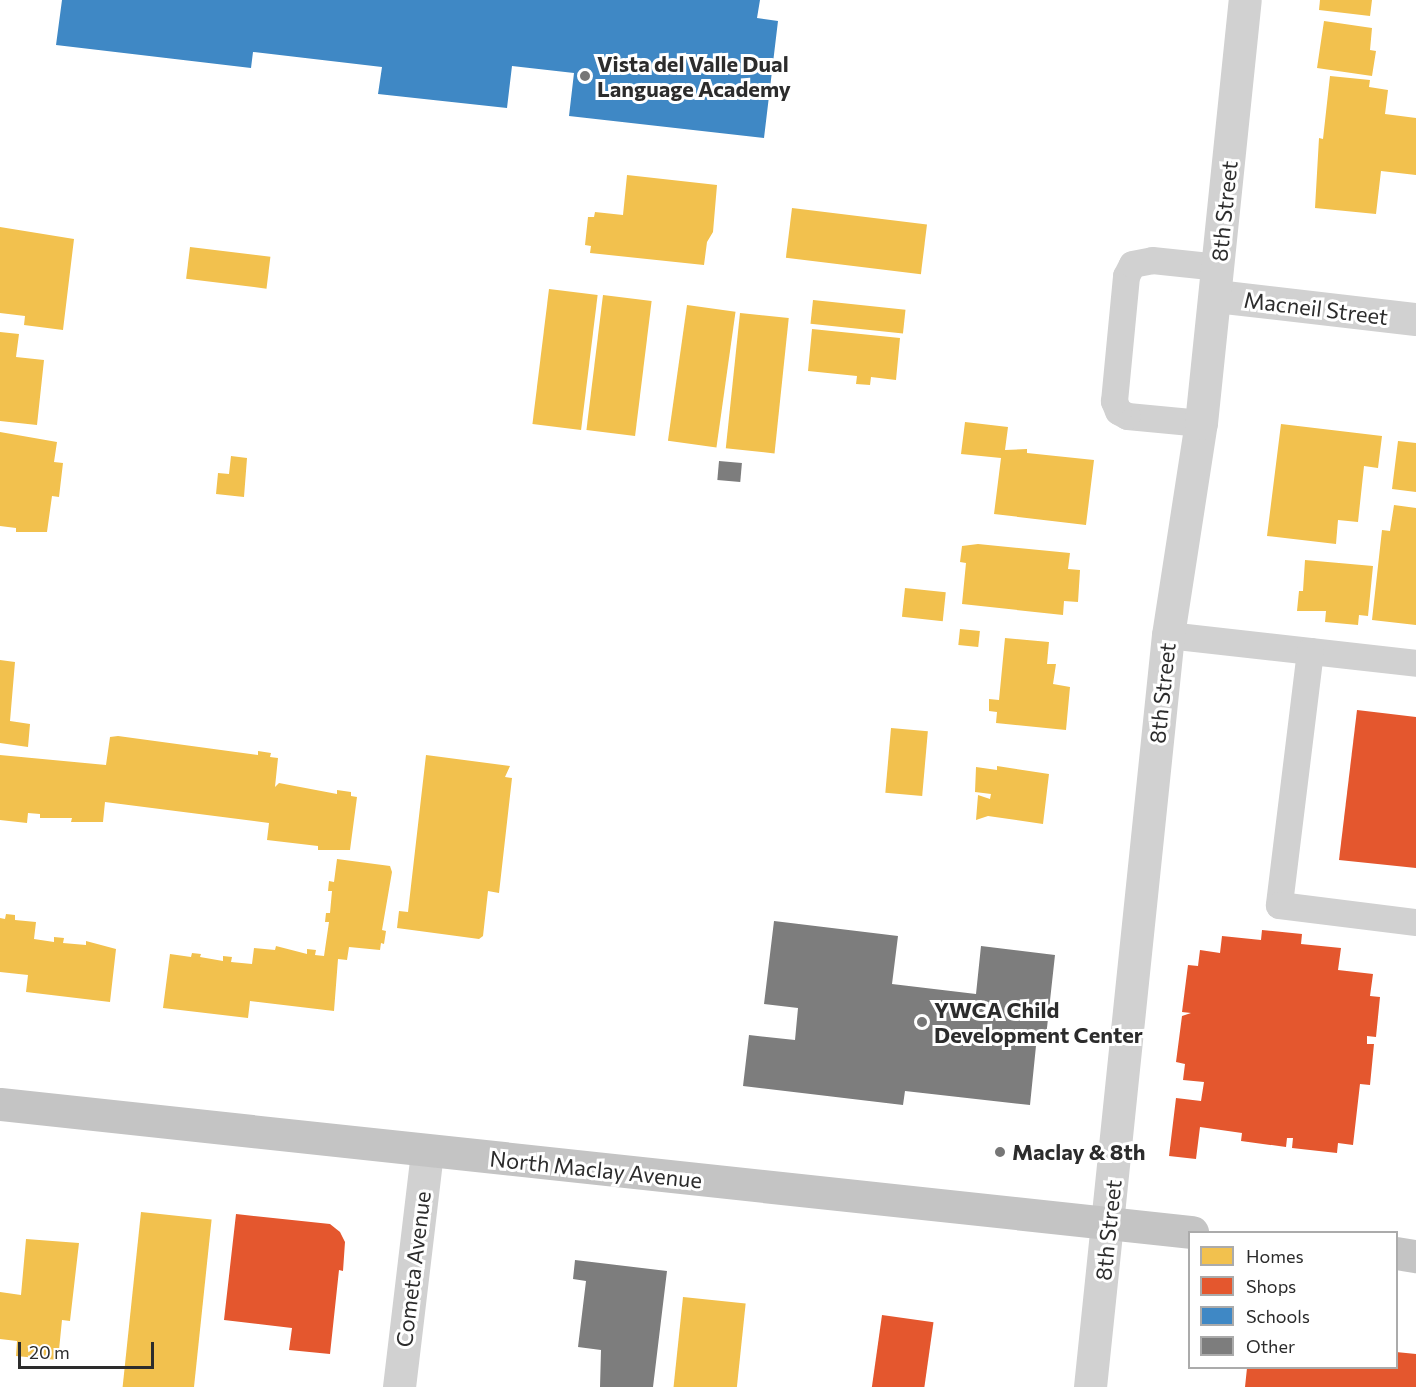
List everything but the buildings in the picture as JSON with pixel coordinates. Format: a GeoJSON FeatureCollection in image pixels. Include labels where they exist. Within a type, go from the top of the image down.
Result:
{"type":"FeatureCollection","features":[{"type":"Feature","properties":{"kind":"main road","name":"North Maclay Avenue"},"geometry":{"type":"LineString","coordinates":[[0,1104],[1188,1233]]}},
{"type":"Feature","properties":{"kind":"main road"},"geometry":{"type":"LineString","coordinates":[[1398,1253],[1416,1256]]}},
{"type":"Feature","properties":{"kind":"street","name":"8th Street"},"geometry":{"type":"LineString","coordinates":[[1090,1387],[1109,1224],[1168,635],[1200,423],[1217,282],[1245,0]]}},
{"type":"Feature","properties":{"kind":"street","name":"Macneil Street"},"geometry":{"type":"LineString","coordinates":[[1217,282],[1416,319]]}},
{"type":"Feature","properties":{"kind":"street","name":"Cometa Avenue"},"geometry":{"type":"LineString","coordinates":[[399,1387],[427,1152]]}},
{"type":"Feature","properties":{"kind":"lane"},"geometry":{"type":"LineString","coordinates":[[1200,423],[1127,416],[1118,411],[1114,401],[1126,276],[1132,264],[1152,260],[1217,282]]}},
{"type":"Feature","properties":{"kind":"lane"},"geometry":{"type":"LineString","coordinates":[[1168,635],[1416,663]]}},
{"type":"Feature","properties":{"kind":"lane"},"geometry":{"type":"LineString","coordinates":[[1310,651],[1279,905],[1416,922]]}},
{"type":"Feature","properties":{"kind":"place","name":"Vista del Valle Dual Language Academy"},"geometry":{"type":"Point","coordinates":[585,76]}},
{"type":"Feature","properties":{"kind":"place","name":"YWCA Child Development Center"},"geometry":{"type":"Point","coordinates":[922,1022]}},
{"type":"Feature","properties":{"kind":"place","name":"Maclay & 8th"},"geometry":{"type":"Point","coordinates":[1000,1152]}}]}
